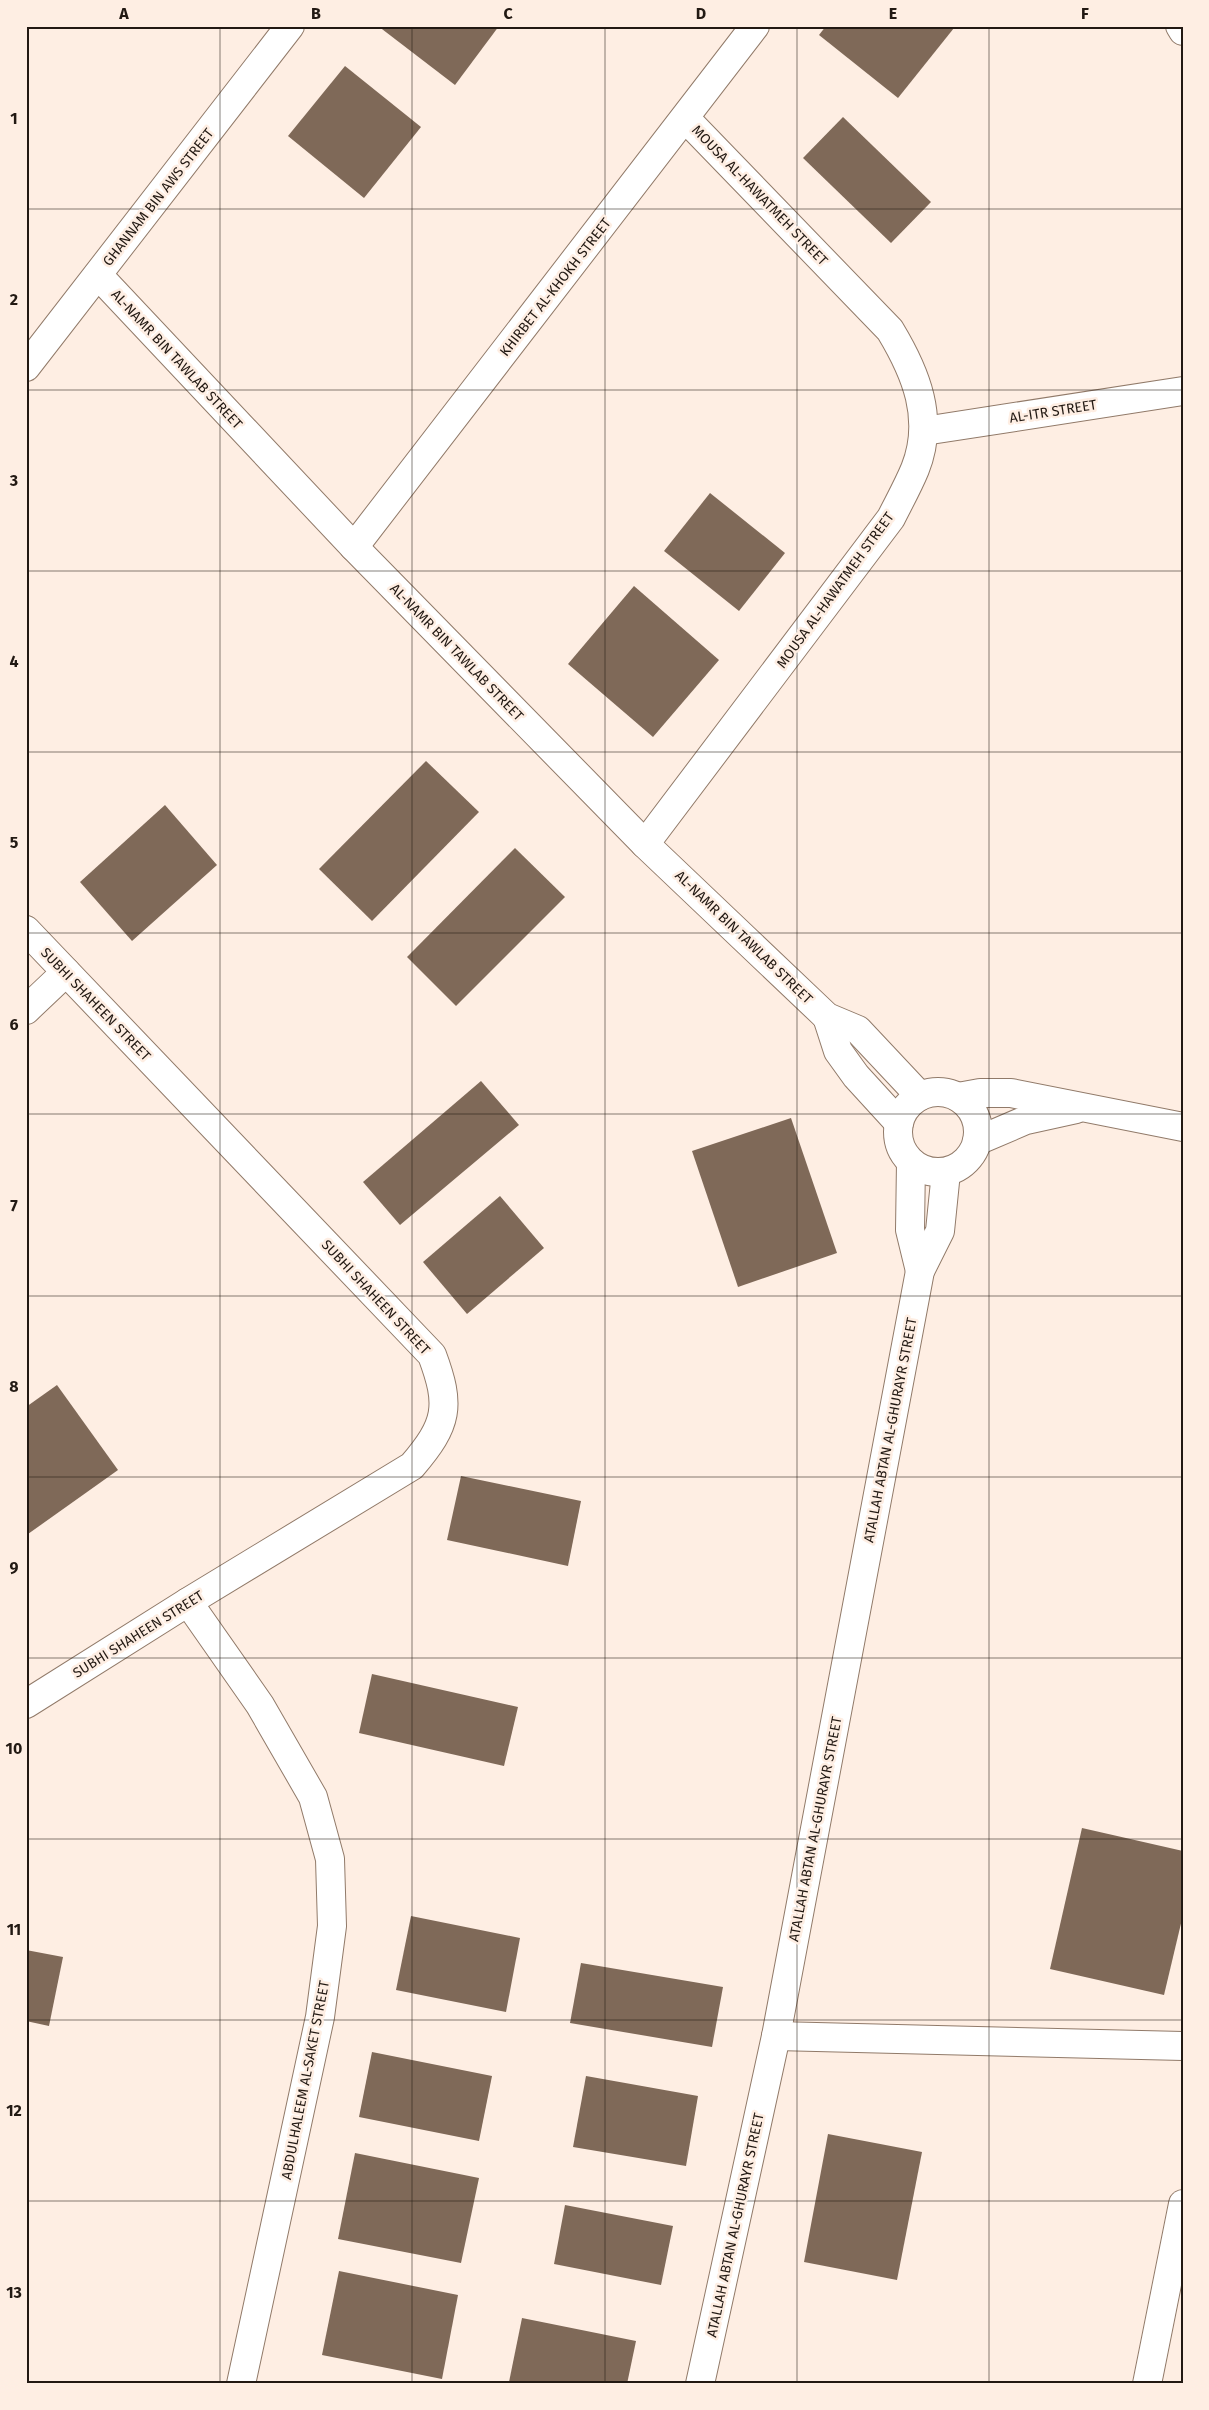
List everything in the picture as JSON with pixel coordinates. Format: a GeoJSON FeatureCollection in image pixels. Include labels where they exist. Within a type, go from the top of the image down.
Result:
{"type":"FeatureCollection","features":[{"type":"Feature","properties":{"kind":"street","name":"GHANNAM BIN AWS STREET"},"geometry":{"type":"LineString","coordinates":[[26,367],[290,26]]}},
{"type":"Feature","properties":{"kind":"street","name":"KHIRBET AL-KHOKH STREET"},"geometry":{"type":"LineString","coordinates":[[354,547],[755,26]]}},
{"type":"Feature","properties":{"kind":"street"},"geometry":{"type":"LineString","coordinates":[[1180,26],[1183,31]]}},
{"type":"Feature","properties":{"kind":"street","name":"MOUSA AL-HAWATMEH STREET"},"geometry":{"type":"LineString","coordinates":[[645,844],[891,518],[915,468],[924,431],[921,398],[909,362],[890,330],[686,118]]}},
{"type":"Feature","properties":{"kind":"street","name":"AL-NAMR BIN TAWLAB STREET"},"geometry":{"type":"LineString","coordinates":[[98,275],[354,547],[645,844],[827,1017],[858,1030],[920,1096]]}},
{"type":"Feature","properties":{"kind":"street","name":"AL-ITR STREET"},"geometry":{"type":"LineString","coordinates":[[924,431],[1183,392]]}},
{"type":"Feature","properties":{"kind":"street","name":"SUBHI SHAHEEN STREET"},"geometry":{"type":"LineString","coordinates":[[26,930],[432,1354],[442,1382],[444,1412],[433,1442],[412,1466],[188,1602],[26,1704]]}},
{"type":"Feature","properties":{"kind":"street"},"geometry":{"type":"LineString","coordinates":[[26,1010],[66,972]]}},
{"type":"Feature","properties":{"kind":"street","name":"AL-NAMR BIN TAWLAB STREET"},"geometry":{"type":"LineString","coordinates":[[827,1017],[838,1051],[856,1076],[899,1123]]}},
{"type":"Feature","properties":{"kind":"street"},"geometry":{"type":"LineString","coordinates":[[939,1092],[958,1097],[968,1105],[975,1116],[978,1128],[977,1141],[973,1152],[966,1161],[946,1172],[928,1172],[911,1162],[899,1145],[899,1123],[906,1107],[920,1096],[939,1092]]}},
{"type":"Feature","properties":{"kind":"street"},"geometry":{"type":"LineString","coordinates":[[958,1097],[980,1093],[1011,1093],[1183,1127]]}},
{"type":"Feature","properties":{"kind":"street"},"geometry":{"type":"LineString","coordinates":[[977,1141],[1026,1120],[1082,1108]]}},
{"type":"Feature","properties":{"kind":"street","name":"ATALLAH ABTAN AL-GHURAYR STREET"},"geometry":{"type":"LineString","coordinates":[[911,1162],[910,1230],[920,1271]]}},
{"type":"Feature","properties":{"kind":"street","name":"ATALLAH ABTAN AL-GHURAYR STREET"},"geometry":{"type":"LineString","coordinates":[[700,2384],[776,2036],[920,1271],[940,1231],[946,1172]]}},
{"type":"Feature","properties":{"kind":"street","name":"ABDULHALEEM AL-SAKET STREET"},"geometry":{"type":"LineString","coordinates":[[188,1602],[260,1705],[312,1798],[330,1859],[332,1926],[320,2017],[241,2384]]}},
{"type":"Feature","properties":{"kind":"street"},"geometry":{"type":"LineString","coordinates":[[776,2036],[1183,2046]]}},
{"type":"Feature","properties":{"kind":"street"},"geometry":{"type":"LineString","coordinates":[[1148,2384],[1179,2244],[1183,2204]]}},
{"type":"Feature","properties":{"kind":"building"},"geometry":{"type":"Polygon","coordinates":[[[378,26],[499,26],[455,85],[378,26]]]}},
{"type":"Feature","properties":{"kind":"building"},"geometry":{"type":"Polygon","coordinates":[[[826,26],[952,26],[954,28],[898,98],[819,35],[826,26]]]}},
{"type":"Feature","properties":{"kind":"building"},"geometry":{"type":"Polygon","coordinates":[[[345,66],[421,127],[364,198],[288,136],[345,66]]]}},
{"type":"Feature","properties":{"kind":"building"},"geometry":{"type":"Polygon","coordinates":[[[843,117],[931,202],[891,243],[803,158],[843,117]]]}},
{"type":"Feature","properties":{"kind":"building"},"geometry":{"type":"Polygon","coordinates":[[[710,493],[785,553],[739,611],[664,551],[710,493]]]}},
{"type":"Feature","properties":{"kind":"building"},"geometry":{"type":"Polygon","coordinates":[[[634,586],[719,660],[653,737],[568,664],[634,586]]]}},
{"type":"Feature","properties":{"kind":"building"},"geometry":{"type":"Polygon","coordinates":[[[426,761],[479,812],[372,921],[319,869],[426,761]]]}},
{"type":"Feature","properties":{"kind":"building"},"geometry":{"type":"Polygon","coordinates":[[[165,805],[217,865],[132,941],[80,882],[165,805]]]}},
{"type":"Feature","properties":{"kind":"building"},"geometry":{"type":"Polygon","coordinates":[[[515,848],[565,897],[456,1006],[407,957],[515,848]]]}},
{"type":"Feature","properties":{"kind":"building"},"geometry":{"type":"Polygon","coordinates":[[[481,1081],[519,1125],[400,1225],[363,1182],[481,1081]]]}},
{"type":"Feature","properties":{"kind":"building"},"geometry":{"type":"Polygon","coordinates":[[[791,1118],[837,1253],[738,1287],[692,1151],[791,1118]]]}},
{"type":"Feature","properties":{"kind":"building"},"geometry":{"type":"Polygon","coordinates":[[[500,1196],[544,1248],[467,1314],[423,1262],[500,1196]]]}},
{"type":"Feature","properties":{"kind":"building"},"geometry":{"type":"Polygon","coordinates":[[[57,1385],[118,1470],[28,1534],[26,1532],[26,1407],[57,1385]]]}},
{"type":"Feature","properties":{"kind":"building"},"geometry":{"type":"Polygon","coordinates":[[[461,1476],[581,1501],[568,1566],[447,1540],[461,1476]]]}},
{"type":"Feature","properties":{"kind":"building"},"geometry":{"type":"Polygon","coordinates":[[[372,1674],[518,1707],[504,1766],[359,1733],[372,1674]]]}},
{"type":"Feature","properties":{"kind":"building"},"geometry":{"type":"Polygon","coordinates":[[[1082,1828],[1183,1851],[1183,1915],[1164,1995],[1050,1969],[1082,1828]]]}},
{"type":"Feature","properties":{"kind":"building"},"geometry":{"type":"Polygon","coordinates":[[[411,1916],[520,1938],[506,2012],[396,1990],[411,1916]]]}},
{"type":"Feature","properties":{"kind":"building"},"geometry":{"type":"Polygon","coordinates":[[[26,1950],[63,1957],[49,2026],[26,2021],[26,1950]]]}},
{"type":"Feature","properties":{"kind":"building"},"geometry":{"type":"Polygon","coordinates":[[[581,1963],[723,1987],[712,2047],[570,2023],[581,1963]]]}},
{"type":"Feature","properties":{"kind":"building"},"geometry":{"type":"Polygon","coordinates":[[[372,2052],[492,2076],[479,2141],[359,2117],[372,2052]]]}},
{"type":"Feature","properties":{"kind":"building"},"geometry":{"type":"Polygon","coordinates":[[[586,2076],[698,2096],[686,2166],[573,2147],[586,2076]]]}},
{"type":"Feature","properties":{"kind":"building"},"geometry":{"type":"Polygon","coordinates":[[[828,2134],[922,2152],[897,2280],[804,2262],[828,2134]]]}},
{"type":"Feature","properties":{"kind":"building"},"geometry":{"type":"Polygon","coordinates":[[[355,2153],[479,2178],[461,2263],[338,2239],[355,2153]]]}},
{"type":"Feature","properties":{"kind":"building"},"geometry":{"type":"Polygon","coordinates":[[[565,2205],[673,2226],[661,2285],[554,2264],[565,2205]]]}},
{"type":"Feature","properties":{"kind":"building"},"geometry":{"type":"Polygon","coordinates":[[[339,2271],[458,2295],[442,2379],[322,2355],[339,2271]]]}},
{"type":"Feature","properties":{"kind":"building"},"geometry":{"type":"Polygon","coordinates":[[[522,2318],[636,2341],[627,2384],[519,2384],[509,2382],[522,2318]]]}}]}
